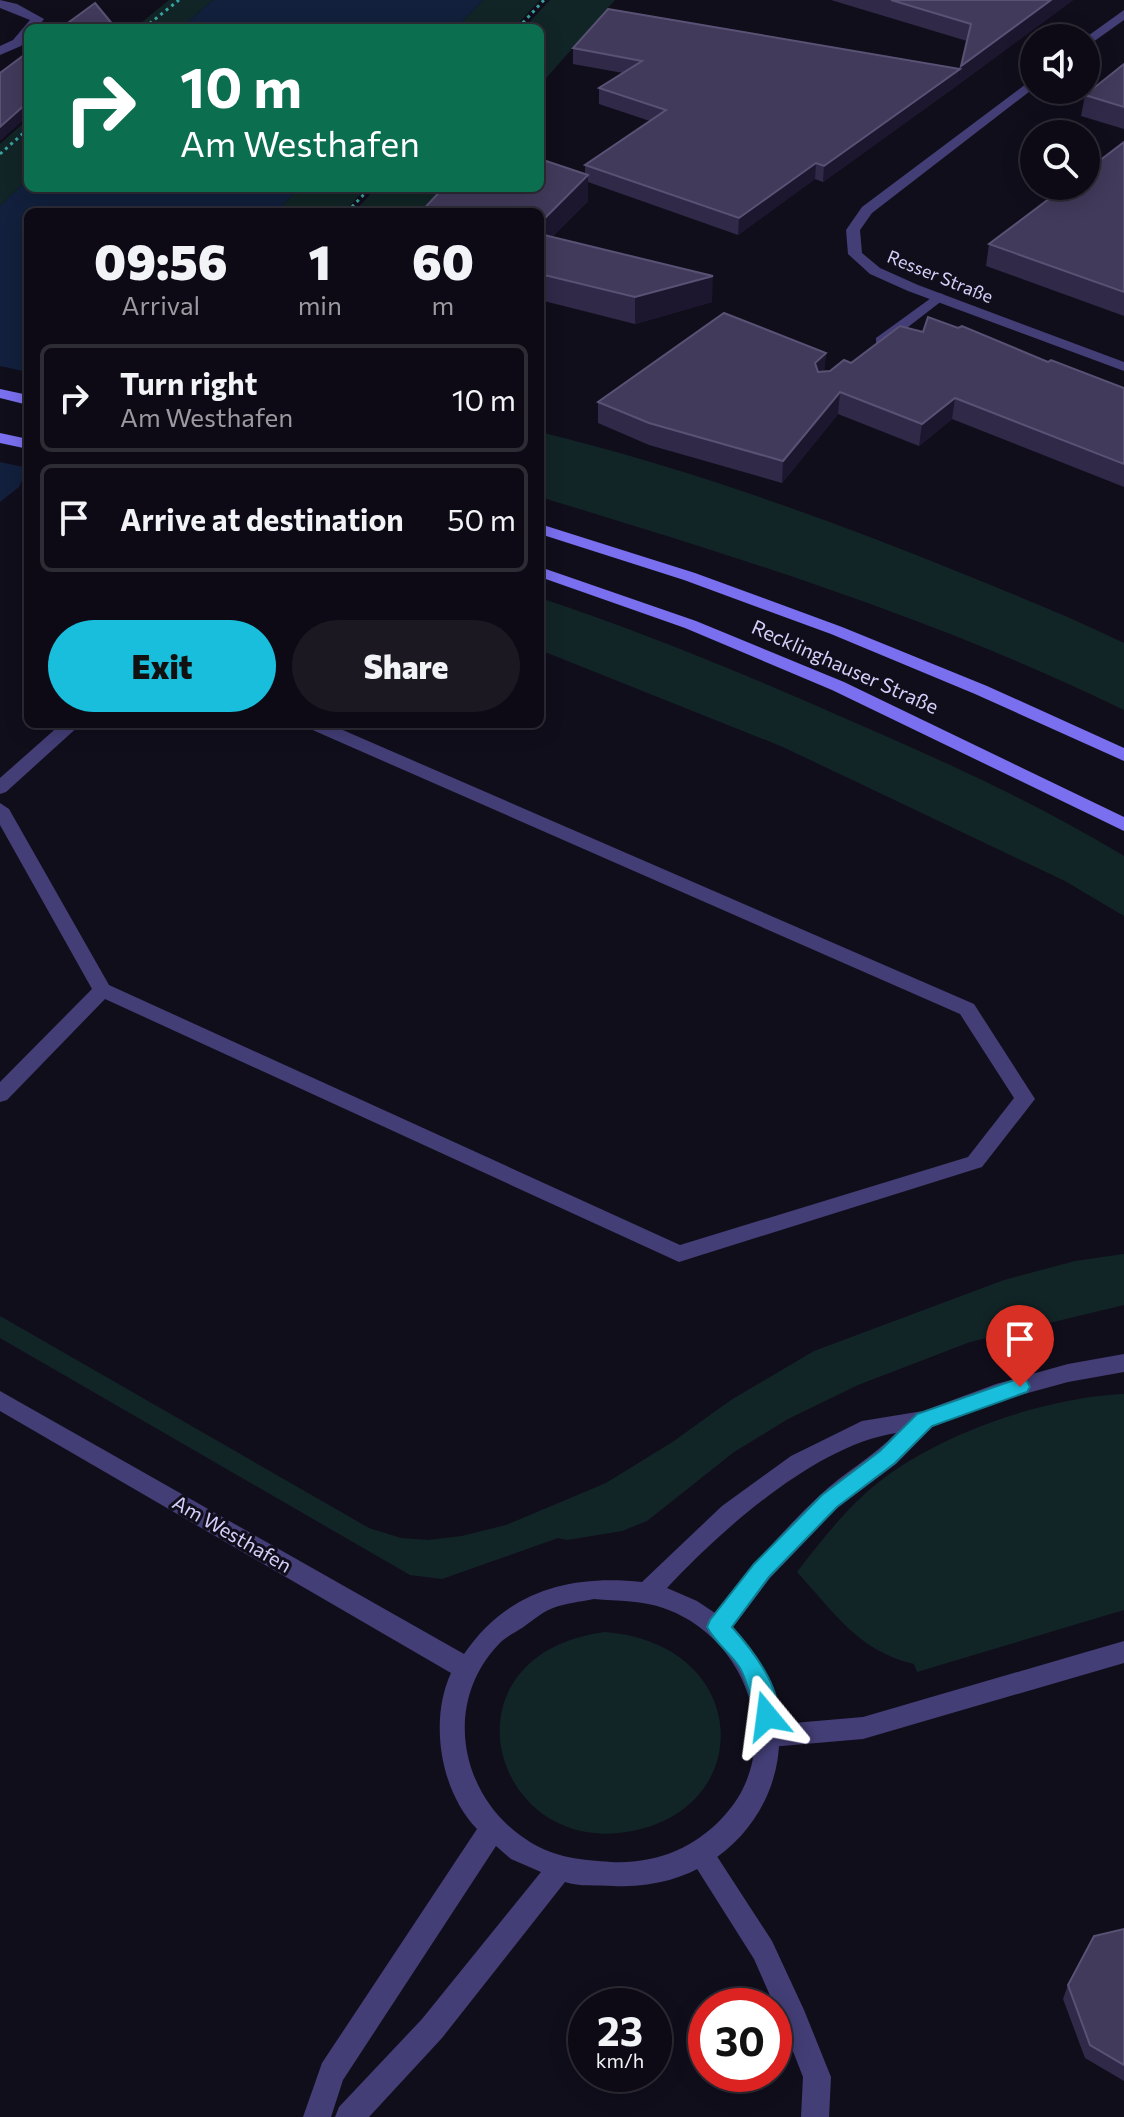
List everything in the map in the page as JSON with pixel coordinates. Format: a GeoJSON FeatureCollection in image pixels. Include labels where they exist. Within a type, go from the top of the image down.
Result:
{"type":"FeatureCollection","features":[{"type":"Feature","properties":{"kind":"main road"},"geometry":{"type":"LineString","coordinates":[[0,393],[24,399]]}},
{"type":"Feature","properties":{"kind":"main road"},"geometry":{"type":"LineString","coordinates":[[0,438],[24,443]]}},
{"type":"Feature","properties":{"kind":"main road","name":"Recklinghauser Straße"},"geometry":{"type":"LineString","coordinates":[[544,530],[646,561],[819,622],[959,679],[1124,755]]}},
{"type":"Feature","properties":{"kind":"main road","name":"Recklinghauser Straße"},"geometry":{"type":"LineString","coordinates":[[544,573],[753,650],[904,716],[1124,825]]}},
{"type":"Feature","properties":{"kind":"street"},"geometry":{"type":"LineString","coordinates":[[0,4],[38,19],[34,24]]}},
{"type":"Feature","properties":{"kind":"street"},"geometry":{"type":"LineString","coordinates":[[1100,32],[1124,14]]}},
{"type":"Feature","properties":{"kind":"street"},"geometry":{"type":"LineString","coordinates":[[0,51],[17,43],[24,35]]}},
{"type":"Feature","properties":{"kind":"street","name":"Resser Straße"},"geometry":{"type":"LineString","coordinates":[[1020,93],[867,210],[853,230],[855,254],[875,271],[1124,367]]}},
{"type":"Feature","properties":{"kind":"street"},"geometry":{"type":"LineString","coordinates":[[868,351],[938,297]]}},
{"type":"Feature","properties":{"kind":"street"},"geometry":{"type":"LineString","coordinates":[[0,788],[68,728]]}},
{"type":"Feature","properties":{"kind":"street"},"geometry":{"type":"LineString","coordinates":[[0,809],[102,990],[679,1254],[975,1162],[1025,1099],[967,1009],[323,728]]}},
{"type":"Feature","properties":{"kind":"street"},"geometry":{"type":"LineString","coordinates":[[0,1095],[102,990]]}},
{"type":"Feature","properties":{"kind":"street"},"geometry":{"type":"LineString","coordinates":[[647,1593],[730,1513],[799,1463],[870,1428],[924,1420],[1011,1389],[1068,1373],[1124,1363]]}},
{"type":"Feature","properties":{"kind":"street","name":"Am Westhafen"},"geometry":{"type":"LineString","coordinates":[[0,1400],[465,1668]]}},
{"type":"Feature","properties":{"kind":"street"},"geometry":{"type":"LineString","coordinates":[[718,1627],[762,1571],[829,1501],[888,1457],[924,1420]]}},
{"type":"Feature","properties":{"kind":"street"},"geometry":{"type":"LineString","coordinates":[[594,1589],[647,1593],[686,1606],[718,1627],[747,1659],[764,1696],[770,1736],[761,1781],[737,1822],[700,1853],[656,1873],[607,1878],[558,1870],[521,1853],[492,1829],[464,1793],[450,1751],[451,1708],[465,1668],[498,1629],[542,1601],[594,1589]]}},
{"type":"Feature","properties":{"kind":"street"},"geometry":{"type":"LineString","coordinates":[[770,1736],[863,1728],[1124,1652]]}},
{"type":"Feature","properties":{"kind":"street"},"geometry":{"type":"LineString","coordinates":[[317,2117],[332,2073],[492,1829]]}},
{"type":"Feature","properties":{"kind":"street"},"geometry":{"type":"LineString","coordinates":[[700,1853],[763,1950],[794,2019],[817,2077],[815,2117]]}},
{"type":"Feature","properties":{"kind":"street"},"geometry":{"type":"LineString","coordinates":[[349,2117],[375,2092],[483,1965],[558,1870]]}},
{"type":"Feature","properties":{"kind":"path"},"geometry":{"type":"LineString","coordinates":[[149,24],[179,0]]}},
{"type":"Feature","properties":{"kind":"path"},"geometry":{"type":"LineString","coordinates":[[522,24],[544,0]]}},
{"type":"Feature","properties":{"kind":"path"},"geometry":{"type":"LineString","coordinates":[[0,154],[24,133]]}},
{"type":"Feature","properties":{"kind":"path"},"geometry":{"type":"LineString","coordinates":[[351,208],[366,192]]}},
{"type":"Feature","properties":{"kind":"green space"},"geometry":{"type":"Polygon","coordinates":[[[169,0],[213,0],[186,24],[140,24],[169,0]]]}},
{"type":"Feature","properties":{"kind":"green space"},"geometry":{"type":"Polygon","coordinates":[[[483,0],[540,0],[518,24],[460,24],[483,0]]]}},
{"type":"Feature","properties":{"kind":"green space"},"geometry":{"type":"Polygon","coordinates":[[[550,0],[615,0],[544,80],[544,24],[528,24],[550,0]]]}},
{"type":"Feature","properties":{"kind":"green space"},"geometry":{"type":"Polygon","coordinates":[[[24,123],[24,183],[0,206],[0,144],[24,123]]]}},
{"type":"Feature","properties":{"kind":"green space"},"geometry":{"type":"Polygon","coordinates":[[[295,192],[362,192],[348,208],[280,208],[295,192]]]}},
{"type":"Feature","properties":{"kind":"green space"},"geometry":{"type":"Polygon","coordinates":[[[372,192],[446,192],[432,208],[358,208],[372,192]]]}},
{"type":"Feature","properties":{"kind":"green space"},"geometry":{"type":"Polygon","coordinates":[[[544,433],[699,477],[802,512],[956,571],[1124,643],[1124,710],[1053,677],[909,618],[544,498],[544,433]]]}},
{"type":"Feature","properties":{"kind":"green space"},"geometry":{"type":"Polygon","coordinates":[[[544,599],[658,640],[774,688],[956,768],[1058,819],[1124,856],[1124,916],[1065,881],[783,747],[544,652],[544,599]]]}},
{"type":"Feature","properties":{"kind":"green space"},"geometry":{"type":"Polygon","coordinates":[[[1124,1254],[1124,1305],[970,1342],[858,1385],[788,1419],[734,1452],[647,1521],[622,1531],[567,1540],[558,1538],[442,1579],[410,1575],[0,1338],[0,1316],[369,1528],[401,1538],[428,1540],[462,1536],[506,1525],[606,1483],[674,1441],[731,1400],[814,1351],[1004,1280],[1075,1261],[1124,1254]]]}},
{"type":"Feature","properties":{"kind":"green space"},"geometry":{"type":"Polygon","coordinates":[[[1124,1394],[1124,1610],[917,1672],[914,1664],[894,1658],[862,1640],[797,1572],[856,1502],[904,1464],[932,1448],[963,1433],[1029,1410],[1062,1402],[1124,1394]]]}},
{"type":"Feature","properties":{"kind":"green space"},"geometry":{"type":"Polygon","coordinates":[[[605,1632],[655,1644],[690,1666],[712,1697],[721,1732],[715,1766],[696,1797],[664,1821],[618,1833],[573,1829],[538,1810],[513,1781],[501,1746],[502,1709],[519,1675],[553,1647],[605,1632]]]}},
{"type":"Feature","properties":{"kind":"water"},"geometry":{"type":"Polygon","coordinates":[[[213,0],[483,0],[460,24],[186,24],[213,0]]]}},
{"type":"Feature","properties":{"kind":"water"},"geometry":{"type":"Polygon","coordinates":[[[24,183],[24,192],[295,192],[280,208],[24,208],[24,476],[19,487],[0,502],[0,206],[24,183]]]}},
{"type":"Feature","properties":{"kind":"pier"},"geometry":{"type":"Polygon","coordinates":[[[0,366],[24,371],[24,467],[0,462],[0,366]]]}},
{"type":"Feature","properties":{"kind":"building"},"geometry":{"type":"Polygon","coordinates":[[[891,0],[1051,0],[961,66],[971,24],[891,0]]]}},
{"type":"Feature","properties":{"kind":"building"},"geometry":{"type":"Polygon","coordinates":[[[95,3],[112,24],[66,24],[95,3]]]}},
{"type":"Feature","properties":{"kind":"building"},"geometry":{"type":"Polygon","coordinates":[[[608,9],[960,69],[824,166],[816,163],[739,218],[585,165],[666,110],[599,88],[642,61],[573,48],[608,9]]]}},
{"type":"Feature","properties":{"kind":"building"},"geometry":{"type":"Polygon","coordinates":[[[24,55],[24,106],[0,127],[0,73],[24,55]]]}},
{"type":"Feature","properties":{"kind":"building"},"geometry":{"type":"Polygon","coordinates":[[[1124,64],[1124,107],[1100,100],[1100,83],[1124,64]]]}},
{"type":"Feature","properties":{"kind":"building"},"geometry":{"type":"Polygon","coordinates":[[[1124,142],[1124,292],[989,244],[1047,200],[1100,200],[1100,160],[1124,142]]]}},
{"type":"Feature","properties":{"kind":"building"},"geometry":{"type":"Polygon","coordinates":[[[544,160],[588,175],[544,219],[544,208],[425,208],[439,192],[544,192],[544,160]]]}},
{"type":"Feature","properties":{"kind":"building"},"geometry":{"type":"Polygon","coordinates":[[[544,235],[713,276],[635,297],[544,275],[544,235]]]}},
{"type":"Feature","properties":{"kind":"building"},"geometry":{"type":"Polygon","coordinates":[[[724,313],[826,353],[815,363],[818,372],[830,371],[844,360],[851,363],[900,326],[923,332],[928,317],[958,328],[962,326],[1048,362],[1051,360],[1124,388],[1124,464],[955,398],[922,424],[840,392],[783,461],[649,423],[598,402],[724,313]]]}},
{"type":"Feature","properties":{"kind":"building"},"geometry":{"type":"Polygon","coordinates":[[[1124,1929],[1124,2065],[1090,2045],[1068,1985],[1094,1936],[1124,1929]]]}},
{"type":"Feature","properties":{"kind":"route"},"geometry":{"type":"LineString","coordinates":[[767,1716],[764,1696],[747,1659],[718,1627],[762,1571],[829,1501],[888,1457],[924,1420],[1020,1387]]}}]}
